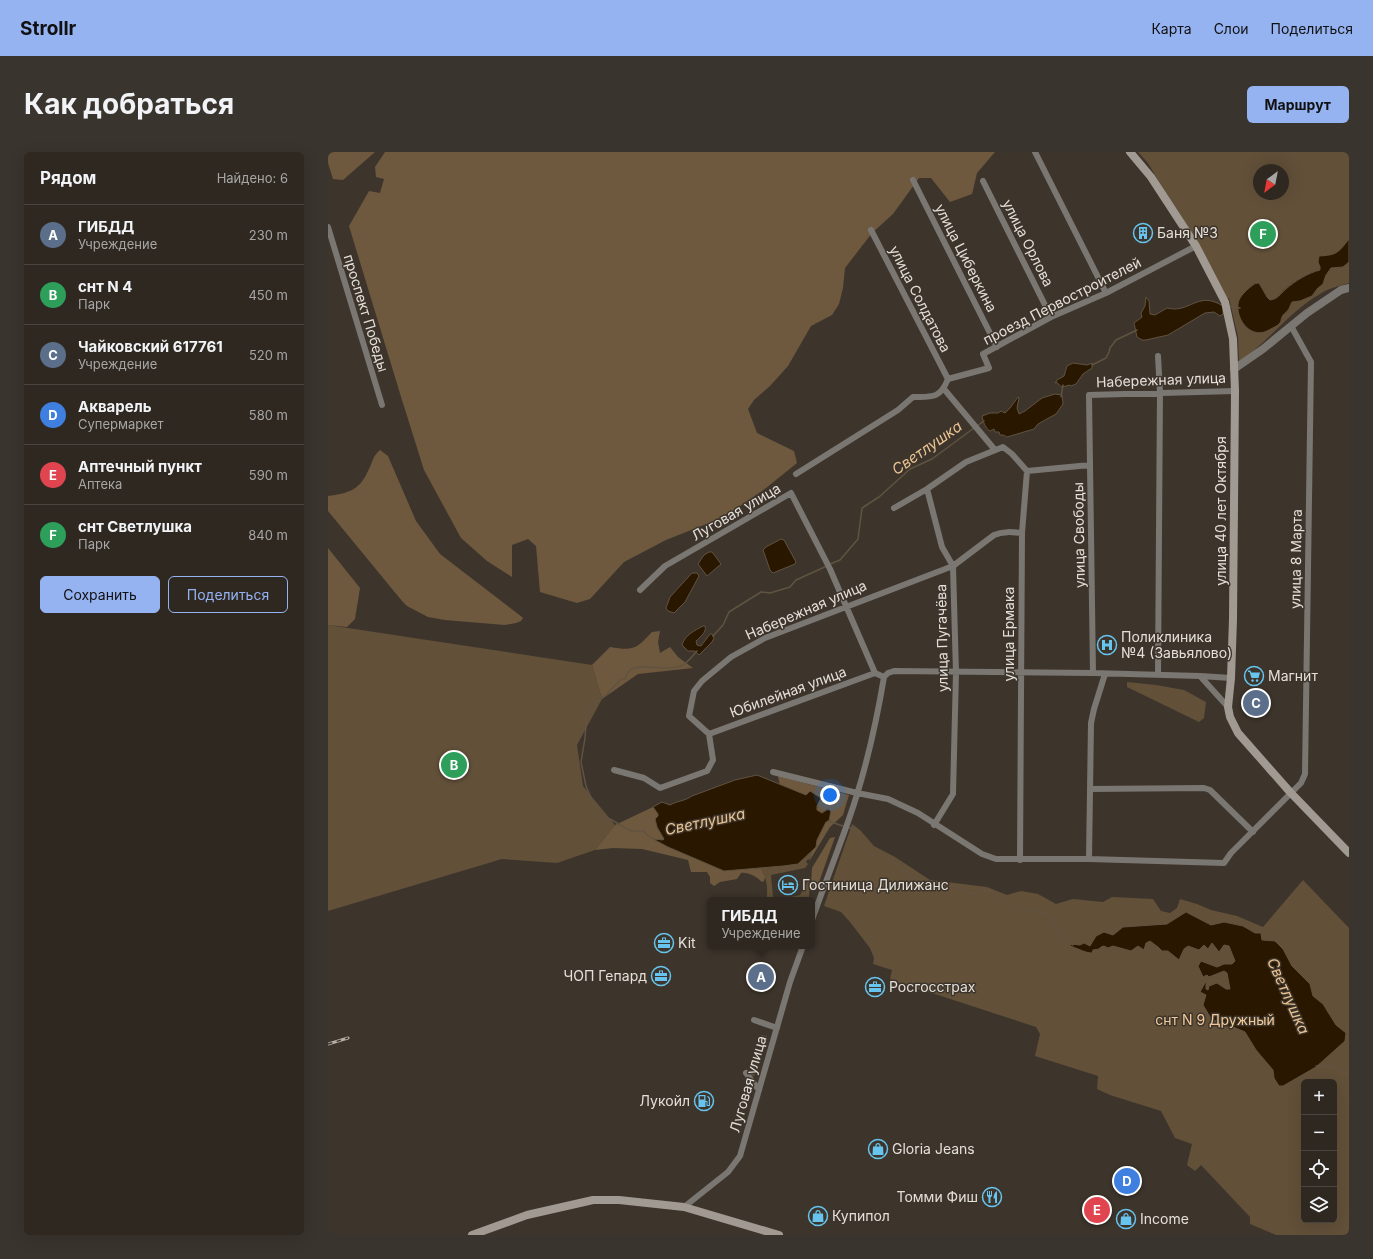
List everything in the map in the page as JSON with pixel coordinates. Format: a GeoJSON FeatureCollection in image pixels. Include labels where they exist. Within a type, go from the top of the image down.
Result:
{"type":"FeatureCollection","features":[{"type":"Feature","properties":{"kind":"main road","name":"улица 40 лет Октября"},"geometry":{"type":"LineString","coordinates":[[1130,152],[1151,177],[1196,246],[1226,305],[1234,339],[1233,619],[1231,678],[1228,707],[1230,717],[1238,733],[1290,792],[1349,853]]}},
{"type":"Feature","properties":{"kind":"main road"},"geometry":{"type":"LineString","coordinates":[[472,1235],[528,1215],[593,1200],[619,1200],[684,1207],[779,1235]]}},
{"type":"Feature","properties":{"kind":"street"},"geometry":{"type":"LineString","coordinates":[[1034,152],[1106,293]]}},
{"type":"Feature","properties":{"kind":"street","name":"улица Циберкина"},"geometry":{"type":"LineString","coordinates":[[913,180],[997,347]]}},
{"type":"Feature","properties":{"kind":"street","name":"улица Орлова"},"geometry":{"type":"LineString","coordinates":[[983,181],[1051,317]]}},
{"type":"Feature","properties":{"kind":"street","name":"проспект Победы"},"geometry":{"type":"LineString","coordinates":[[328,227],[382,405]]}},
{"type":"Feature","properties":{"kind":"street","name":"улица Солдатова"},"geometry":{"type":"LineString","coordinates":[[871,230],[948,379]]}},
{"type":"Feature","properties":{"kind":"street","name":"проезд Первостроителей"},"geometry":{"type":"LineString","coordinates":[[948,379],[989,368],[982,354],[1051,317],[1106,293],[1196,246]]}},
{"type":"Feature","properties":{"kind":"street","name":"Набережная улица"},"geometry":{"type":"LineString","coordinates":[[1234,369],[1263,349],[1307,313],[1341,290],[1349,288]]}},
{"type":"Feature","properties":{"kind":"street","name":"улица 8 Марта"},"geometry":{"type":"LineString","coordinates":[[773,772],[857,793],[888,799],[918,813],[934,825],[982,854],[996,860],[1088,859],[1224,863],[1231,853],[1253,832],[1290,792],[1301,783],[1305,774],[1310,362],[1291,326]]}},
{"type":"Feature","properties":{"kind":"street"},"geometry":{"type":"LineString","coordinates":[[1158,356],[1160,392],[1158,675]]}},
{"type":"Feature","properties":{"kind":"street"},"geometry":{"type":"LineString","coordinates":[[796,474],[898,410],[913,397],[933,397],[944,389],[948,379]]}},
{"type":"Feature","properties":{"kind":"street"},"geometry":{"type":"LineString","coordinates":[[944,389],[995,450]]}},
{"type":"Feature","properties":{"kind":"street","name":"Набережная улица"},"geometry":{"type":"LineString","coordinates":[[1088,395],[1235,391]]}},
{"type":"Feature","properties":{"kind":"street","name":"улица Свободы"},"geometry":{"type":"LineString","coordinates":[[1088,395],[1093,673]]}},
{"type":"Feature","properties":{"kind":"street"},"geometry":{"type":"LineString","coordinates":[[894,508],[927,489],[966,462],[1003,447],[1012,454],[1026,471],[1090,465]]}},
{"type":"Feature","properties":{"kind":"street","name":"улица Ермака"},"geometry":{"type":"LineString","coordinates":[[1020,860],[1022,533],[1026,471]]}},
{"type":"Feature","properties":{"kind":"street","name":"улица Пугачёва"},"geometry":{"type":"LineString","coordinates":[[927,489],[942,547],[953,566],[956,673],[953,794],[934,825]]}},
{"type":"Feature","properties":{"kind":"street","name":"Луговая улица"},"geometry":{"type":"LineString","coordinates":[[640,590],[665,566],[791,493],[848,606],[875,673]]}},
{"type":"Feature","properties":{"kind":"street","name":"Набережная улица"},"geometry":{"type":"LineString","coordinates":[[709,734],[690,716],[694,691],[702,681],[731,657],[765,638],[953,566],[1000,532],[1022,533]]}},
{"type":"Feature","properties":{"kind":"street"},"geometry":{"type":"LineString","coordinates":[[815,912],[857,793],[874,732],[884,677],[888,673],[894,671],[956,673],[1093,673],[1231,678]]}},
{"type":"Feature","properties":{"kind":"street"},"geometry":{"type":"LineString","coordinates":[[875,673],[884,677]]}},
{"type":"Feature","properties":{"kind":"street","name":"Юбилейная улица"},"geometry":{"type":"LineString","coordinates":[[709,734],[875,673]]}},
{"type":"Feature","properties":{"kind":"street"},"geometry":{"type":"LineString","coordinates":[[1088,859],[1091,723],[1105,674]]}},
{"type":"Feature","properties":{"kind":"street"},"geometry":{"type":"LineString","coordinates":[[1200,676],[1228,707]]}},
{"type":"Feature","properties":{"kind":"street"},"geometry":{"type":"LineString","coordinates":[[614,770],[644,778],[660,788],[707,771],[713,760],[709,734]]}},
{"type":"Feature","properties":{"kind":"street"},"geometry":{"type":"LineString","coordinates":[[1090,789],[1204,788],[1210,790],[1253,832]]}},
{"type":"Feature","properties":{"kind":"street","name":"Луговая улица"},"geometry":{"type":"LineString","coordinates":[[684,1207],[728,1172],[740,1156],[777,1028],[802,949]]}},
{"type":"Feature","properties":{"kind":"street"},"geometry":{"type":"LineString","coordinates":[[754,1020],[777,1028]]}},
{"type":"Feature","properties":{"kind":"street"},"geometry":{"type":"LineString","coordinates":[[746,1073],[760,1090]]}},
{"type":"Feature","properties":{"kind":"green space"},"geometry":{"type":"Polygon","coordinates":[[[1138,152],[1349,152],[1349,239],[1337,252],[1327,256],[1320,270],[1310,273],[1297,280],[1275,299],[1270,300],[1259,283],[1255,283],[1243,294],[1242,320],[1248,328],[1265,332],[1279,324],[1292,302],[1300,301],[1314,294],[1331,268],[1343,266],[1349,262],[1349,283],[1327,290],[1309,301],[1239,362],[1238,337],[1229,298],[1227,299],[1148,163],[1138,152]]]}},
{"type":"Feature","properties":{"kind":"green space"},"geometry":{"type":"Polygon","coordinates":[[[328,625],[592,665],[602,699],[577,745],[583,786],[615,825],[595,850],[557,863],[502,859],[328,911],[328,625]]]}},
{"type":"Feature","properties":{"kind":"green space"},"geometry":{"type":"Polygon","coordinates":[[[1127,682],[1184,690],[1206,702],[1204,718],[1199,722],[1127,687],[1127,682]]]}},
{"type":"Feature","properties":{"kind":"green space","name":"снт N 9 Дружный"},"geometry":{"type":"Polygon","coordinates":[[[852,824],[860,830],[874,846],[895,857],[930,880],[987,887],[1007,895],[1021,891],[1038,894],[1056,904],[1073,899],[1103,902],[1112,897],[1153,899],[1161,911],[1170,913],[1177,908],[1180,899],[1211,910],[1237,916],[1263,927],[1303,880],[1349,928],[1349,1235],[1276,1235],[1250,1224],[1250,1217],[1201,1165],[1195,1171],[1187,1165],[1192,1144],[1175,1138],[1161,1111],[1110,1095],[1097,1089],[1098,1076],[1035,1056],[1040,1034],[1036,1027],[900,984],[890,979],[892,970],[873,964],[874,958],[870,948],[841,912],[824,906],[852,824]]]}},
{"type":"Feature","properties":{"kind":"green space"},"geometry":{"type":"Polygon","coordinates":[[[812,850],[810,860],[808,859],[806,862],[808,864],[805,868],[771,875],[773,897],[766,897],[766,884],[761,868],[798,864],[812,850]]]}},
{"type":"Feature","properties":{"kind":"green space"},"geometry":{"type":"Polygon","coordinates":[[[810,877],[809,897],[790,897],[800,895],[810,877]]]}},
{"type":"Feature","properties":{"kind":"green space"},"geometry":{"type":"Polygon","coordinates":[[[761,1035],[767,1036],[754,1076],[748,1074],[749,1072],[753,1072],[763,1039],[760,1038],[761,1035]]]}},
{"type":"Feature","properties":{"kind":"shaded area"},"geometry":{"type":"Polygon","coordinates":[[[328,152],[375,152],[343,180],[333,179],[328,163],[328,152]]]}},
{"type":"Feature","properties":{"kind":"shaded area"},"geometry":{"type":"Polygon","coordinates":[[[385,152],[995,152],[977,173],[972,194],[950,202],[931,178],[919,178],[893,214],[872,233],[845,268],[843,288],[839,304],[832,315],[811,326],[788,366],[770,386],[754,400],[748,409],[757,433],[794,451],[797,463],[766,488],[724,517],[666,540],[624,562],[590,599],[577,603],[540,592],[536,546],[528,539],[512,545],[512,577],[487,561],[461,538],[424,470],[349,226],[369,191],[380,193],[384,179],[376,177],[375,167],[385,152]]]}},
{"type":"Feature","properties":{"kind":"shaded area"},"geometry":{"type":"Polygon","coordinates":[[[380,450],[388,456],[416,521],[440,554],[522,617],[523,618],[521,621],[505,625],[445,620],[428,617],[407,606],[402,601],[328,511],[328,496],[341,494],[357,487],[365,478],[374,457],[380,450]]]}},
{"type":"Feature","properties":{"kind":"shaded area"},"geometry":{"type":"Polygon","coordinates":[[[328,548],[360,588],[355,619],[347,627],[328,625],[328,548]]]}},
{"type":"Feature","properties":{"kind":"shaded area"},"geometry":{"type":"Polygon","coordinates":[[[660,631],[658,642],[660,653],[670,647],[678,657],[693,668],[638,674],[602,699],[592,665],[610,647],[624,649],[634,647],[642,642],[652,632],[660,631]]]}},
{"type":"Feature","properties":{"kind":"shaded area"},"geometry":{"type":"Polygon","coordinates":[[[778,776],[849,795],[843,815],[830,827],[810,860],[812,850],[816,847],[817,840],[826,822],[829,821],[828,809],[822,813],[817,810],[817,806],[821,798],[798,793],[780,786],[778,776]]]}},
{"type":"Feature","properties":{"kind":"shaded area"},"geometry":{"type":"Polygon","coordinates":[[[653,807],[658,814],[657,827],[664,839],[656,840],[668,847],[724,871],[761,868],[765,877],[764,881],[762,882],[749,874],[741,873],[737,879],[720,882],[714,886],[710,883],[710,877],[707,872],[691,872],[688,860],[642,849],[613,848],[595,850],[615,825],[653,807]]]}},
{"type":"Feature","properties":{"kind":"shaded area"},"geometry":{"type":"Polygon","coordinates":[[[835,837],[817,888],[814,889],[811,887],[812,868],[830,838],[835,837]]]}},
{"type":"Feature","properties":{"kind":"water"},"geometry":{"type":"Polygon","coordinates":[[[1349,239],[1349,262],[1343,267],[1331,268],[1326,275],[1323,284],[1312,296],[1300,301],[1292,302],[1289,309],[1282,316],[1280,323],[1269,330],[1257,333],[1246,327],[1240,317],[1238,304],[1239,299],[1248,289],[1259,283],[1270,300],[1275,299],[1298,280],[1320,270],[1318,262],[1319,256],[1334,254],[1349,239]]]}},
{"type":"Feature","properties":{"kind":"water"},"geometry":{"type":"Polygon","coordinates":[[[1146,297],[1149,301],[1150,314],[1155,315],[1167,308],[1182,308],[1207,300],[1223,306],[1223,314],[1220,316],[1214,312],[1205,313],[1168,335],[1142,340],[1137,337],[1134,323],[1142,317],[1141,313],[1145,306],[1146,297]]]}},
{"type":"Feature","properties":{"kind":"water"},"geometry":{"type":"Polygon","coordinates":[[[1073,363],[1087,365],[1092,363],[1092,368],[1083,374],[1076,384],[1062,387],[1057,382],[1055,383],[1064,376],[1067,366],[1073,363]]]}},
{"type":"Feature","properties":{"kind":"water"},"geometry":{"type":"Polygon","coordinates":[[[1055,394],[1062,395],[1063,404],[1056,414],[1038,424],[1034,429],[1007,437],[1000,435],[999,432],[995,432],[994,429],[990,431],[984,424],[982,416],[1001,411],[1005,413],[1018,397],[1017,408],[1019,414],[1042,398],[1055,394]]]}},
{"type":"Feature","properties":{"kind":"water"},"geometry":{"type":"Polygon","coordinates":[[[781,539],[784,540],[796,562],[795,564],[773,573],[770,570],[763,550],[781,539]]]}},
{"type":"Feature","properties":{"kind":"water"},"geometry":{"type":"Polygon","coordinates":[[[712,552],[721,564],[707,576],[698,564],[704,555],[712,552]]]}},
{"type":"Feature","properties":{"kind":"water"},"geometry":{"type":"Polygon","coordinates":[[[692,573],[697,573],[699,576],[685,602],[674,613],[668,611],[666,608],[670,597],[692,573]]]}},
{"type":"Feature","properties":{"kind":"water"},"geometry":{"type":"Polygon","coordinates":[[[705,626],[705,630],[696,641],[697,645],[701,646],[710,634],[712,634],[714,638],[699,655],[695,651],[688,651],[682,645],[688,636],[705,626]]]}},
{"type":"Feature","properties":{"kind":"water"},"geometry":{"type":"Polygon","coordinates":[[[757,775],[806,795],[810,791],[821,798],[817,806],[817,810],[822,813],[828,809],[831,811],[829,821],[826,822],[817,840],[816,847],[798,864],[724,871],[653,839],[664,839],[657,827],[655,819],[658,814],[653,807],[662,802],[670,805],[735,780],[757,775]]]}},
{"type":"Feature","properties":{"kind":"water"},"geometry":{"type":"Polygon","coordinates":[[[1186,912],[1211,925],[1224,922],[1243,926],[1255,933],[1261,933],[1262,940],[1275,941],[1283,949],[1292,966],[1310,984],[1313,996],[1323,1004],[1336,1025],[1346,1033],[1345,1041],[1316,1067],[1283,1086],[1279,1086],[1274,1078],[1273,1070],[1256,1050],[1245,1032],[1231,1026],[1227,1027],[1218,1024],[1217,1021],[1212,1020],[1203,1005],[1206,995],[1200,992],[1206,981],[1206,989],[1208,990],[1209,986],[1217,983],[1226,989],[1230,989],[1227,973],[1224,971],[1209,977],[1207,975],[1203,977],[1198,966],[1201,961],[1217,967],[1224,964],[1232,964],[1235,961],[1229,946],[1224,945],[1219,952],[1212,943],[1208,949],[1204,945],[1199,950],[1188,946],[1184,949],[1179,960],[1168,951],[1162,951],[1150,941],[1146,943],[1144,950],[1138,946],[1131,951],[1113,946],[1108,948],[1104,946],[1093,950],[1092,953],[1089,953],[1070,946],[1071,944],[1080,945],[1084,943],[1090,946],[1096,936],[1104,932],[1113,935],[1123,927],[1167,924],[1186,912]]]}},
{"type":"Feature","properties":{"kind":"waterway","name":"Светлушка"},"geometry":{"type":"LineString","coordinates":[[1228,306],[1240,308]]}},
{"type":"Feature","properties":{"kind":"waterway","name":"Светлушка"},"geometry":{"type":"LineString","coordinates":[[1092,365],[1106,358],[1110,348],[1116,340],[1137,330]]}},
{"type":"Feature","properties":{"kind":"waterway","name":"Светлушка"},"geometry":{"type":"LineString","coordinates":[[1061,397],[1063,385]]}},
{"type":"Feature","properties":{"kind":"waterway","name":"Светлушка"},"geometry":{"type":"LineString","coordinates":[[977,426],[984,421]]}},
{"type":"Feature","properties":{"kind":"waterway","name":"Светлушка"},"geometry":{"type":"LineString","coordinates":[[830,564],[840,560],[858,539],[862,508],[879,497],[910,469],[932,459],[974,428]]}},
{"type":"Feature","properties":{"kind":"waterway","name":"Светлушка"},"geometry":{"type":"LineString","coordinates":[[713,636],[723,625],[729,612],[761,592],[770,593],[790,587],[796,580],[827,566]]}},
{"type":"Feature","properties":{"kind":"waterway","name":"Светлушка"},"geometry":{"type":"LineString","coordinates":[[655,840],[644,831],[631,831],[610,819],[599,817],[586,786],[581,762],[587,712],[591,706],[606,695],[621,679],[625,679],[628,672],[633,668],[675,668],[687,662],[697,651]]}},
{"type":"Feature","properties":{"kind":"waterway","name":"Светлушка"},"geometry":{"type":"LineString","coordinates":[[828,821],[843,826]]}},
{"type":"Feature","properties":{"kind":"waterway","name":"Светлушка"},"geometry":{"type":"LineString","coordinates":[[847,827],[855,830],[867,852],[878,859],[889,859],[899,865],[902,870],[925,884],[933,887],[955,886],[971,894],[985,890],[992,892],[1010,906],[1044,913],[1048,916],[1063,937],[1073,945]]}},
{"type":"Feature","properties":{"kind":"waterway","name":"Светлушка"},"geometry":{"type":"LineString","coordinates":[[1316,1066],[1337,1067],[1349,1075]]}},
{"type":"Feature","properties":{"kind":"railway"},"geometry":{"type":"LineString","coordinates":[[328,1044],[348,1038]]}},
{"type":"Feature","properties":{"kind":"place","name":"Баня №3"},"geometry":{"type":"Point","coordinates":[1143,233]}},
{"type":"Feature","properties":{"kind":"place","name":"снт Светлушка"},"geometry":{"type":"Point","coordinates":[1263,234]}},
{"type":"Feature","properties":{"kind":"place","name":"Поликлиника №4 (Завьялово)"},"geometry":{"type":"Point","coordinates":[1107,645]}},
{"type":"Feature","properties":{"kind":"place","name":"Магнит"},"geometry":{"type":"Point","coordinates":[1254,676]}},
{"type":"Feature","properties":{"kind":"place","name":"Чайковский 617761"},"geometry":{"type":"Point","coordinates":[1256,703]}},
{"type":"Feature","properties":{"kind":"place","name":"снт N 4"},"geometry":{"type":"Point","coordinates":[454,765]}},
{"type":"Feature","properties":{"kind":"place","name":"Гостиница Дилижанс"},"geometry":{"type":"Point","coordinates":[788,885]}},
{"type":"Feature","properties":{"kind":"place","name":"Kit"},"geometry":{"type":"Point","coordinates":[664,943]}},
{"type":"Feature","properties":{"kind":"place","name":"ЧОП Гепард"},"geometry":{"type":"Point","coordinates":[661,976]}},
{"type":"Feature","properties":{"kind":"place","name":"ГИБДД"},"geometry":{"type":"Point","coordinates":[761,977]}},
{"type":"Feature","properties":{"kind":"place","name":"Росгосстрах"},"geometry":{"type":"Point","coordinates":[875,987]}},
{"type":"Feature","properties":{"kind":"place","name":"Лукойл"},"geometry":{"type":"Point","coordinates":[704,1101]}},
{"type":"Feature","properties":{"kind":"place","name":"Gloria Jeans"},"geometry":{"type":"Point","coordinates":[878,1149]}},
{"type":"Feature","properties":{"kind":"place","name":"Акварель"},"geometry":{"type":"Point","coordinates":[1127,1181]}},
{"type":"Feature","properties":{"kind":"place","name":"Томми Фиш"},"geometry":{"type":"Point","coordinates":[992,1197]}},
{"type":"Feature","properties":{"kind":"place","name":"Аптечный пункт"},"geometry":{"type":"Point","coordinates":[1097,1210]}},
{"type":"Feature","properties":{"kind":"place","name":"Купипол"},"geometry":{"type":"Point","coordinates":[818,1216]}},
{"type":"Feature","properties":{"kind":"place","name":"Income"},"geometry":{"type":"Point","coordinates":[1126,1219]}}]}
